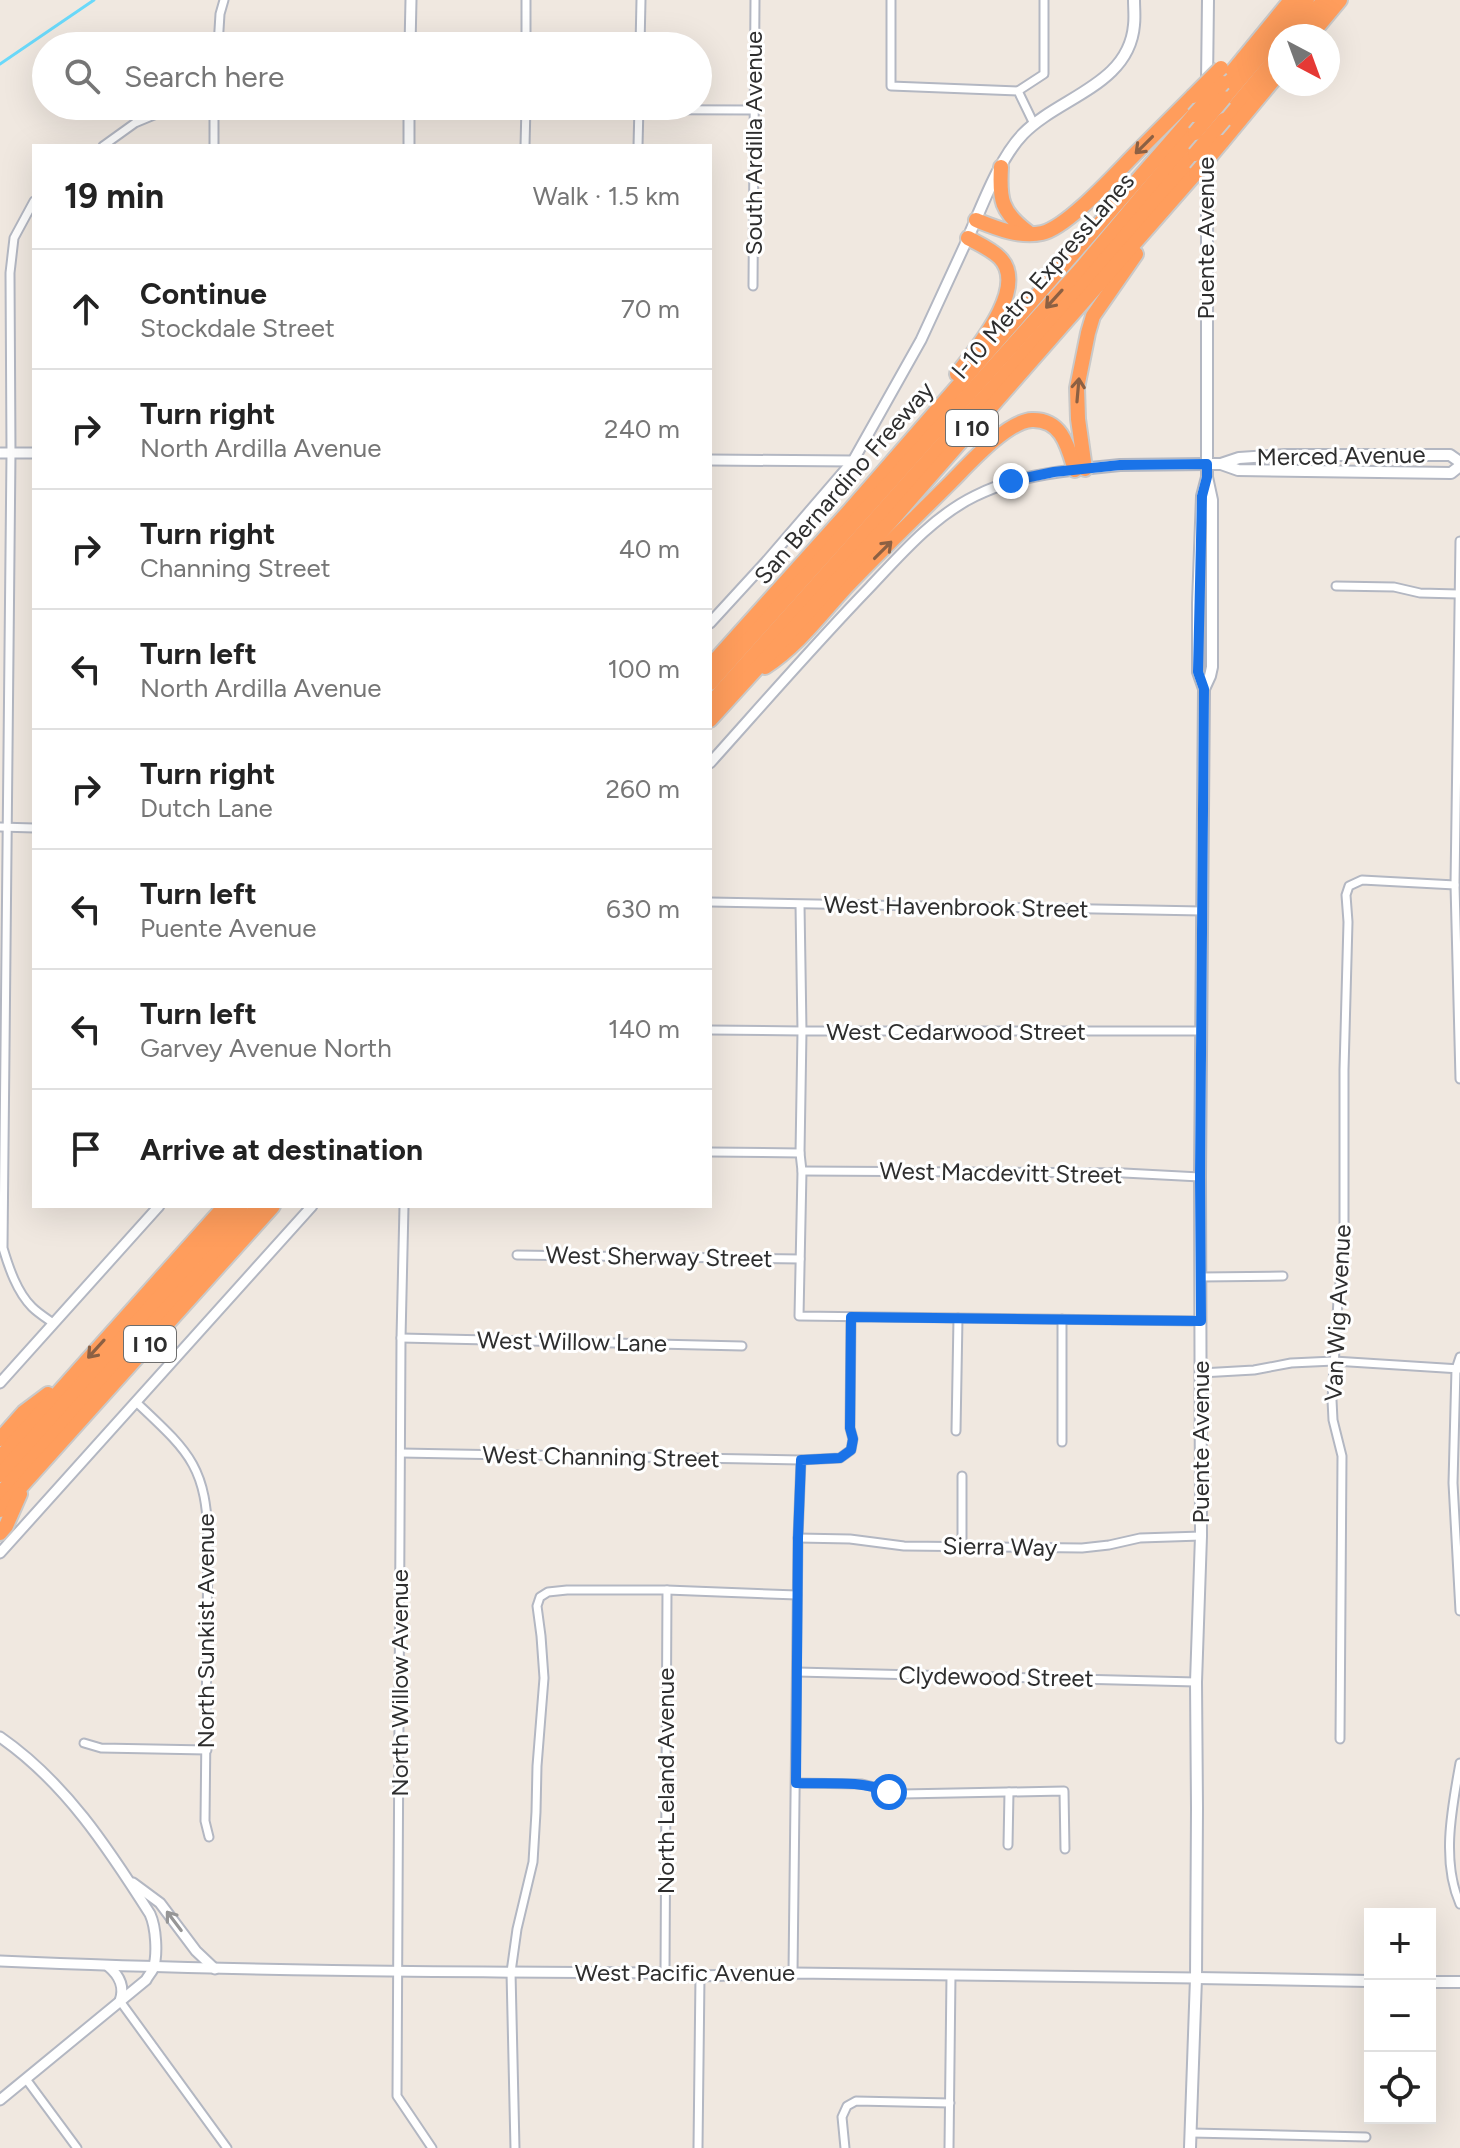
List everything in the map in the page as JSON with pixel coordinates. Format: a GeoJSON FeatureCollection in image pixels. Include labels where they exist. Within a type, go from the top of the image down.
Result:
{"type":"FeatureCollection","features":[{"type":"Feature","properties":{"kind":"highway","name":"San Bernardino Freeway"},"geometry":{"type":"LineString","coordinates":[[712,664],[1223,83],[1291,0]]}},
{"type":"Feature","properties":{"kind":"highway","name":"I-10 Metro ExpressLanes"},"geometry":{"type":"LineString","coordinates":[[712,681],[1069,281],[1195,133],[1223,83],[1307,0]]}},
{"type":"Feature","properties":{"kind":"highway"},"geometry":{"type":"LineString","coordinates":[[1304,24],[1324,0]]}},
{"type":"Feature","properties":{"kind":"highway"},"geometry":{"type":"LineString","coordinates":[[1320,24],[1340,0]]}},
{"type":"Feature","properties":{"kind":"highway","name":"I-10 Metro ExpressLanes"},"geometry":{"type":"LineString","coordinates":[[712,702],[1057,316],[1268,67]]}},
{"type":"Feature","properties":{"kind":"highway"},"geometry":{"type":"LineString","coordinates":[[976,220],[1003,230],[1032,234],[1056,228],[1095,195],[1193,96],[1223,83]]}},
{"type":"Feature","properties":{"kind":"highway","name":"I 10"},"geometry":{"type":"LineString","coordinates":[[712,718],[892,520],[1268,86]]}},
{"type":"Feature","properties":{"kind":"highway"},"geometry":{"type":"LineString","coordinates":[[1001,167],[999,189],[1004,208],[1014,222],[1032,234]]}},
{"type":"Feature","properties":{"kind":"highway"},"geometry":{"type":"LineString","coordinates":[[1080,469],[1077,388],[1093,316],[1196,173]]}},
{"type":"Feature","properties":{"kind":"highway"},"geometry":{"type":"LineString","coordinates":[[887,468],[978,346],[1005,301],[1008,290],[1005,265],[990,250],[968,238]]}},
{"type":"Feature","properties":{"kind":"highway"},"geometry":{"type":"LineString","coordinates":[[746,680],[784,655],[849,584],[986,447],[1016,425],[1029,420],[1053,425],[1062,432],[1080,469]]}},
{"type":"Feature","properties":{"kind":"highway","name":"I 10"},"geometry":{"type":"LineString","coordinates":[[0,1458],[223,1208]]}},
{"type":"Feature","properties":{"kind":"highway"},"geometry":{"type":"LineString","coordinates":[[0,1475],[239,1208]]}},
{"type":"Feature","properties":{"kind":"highway"},"geometry":{"type":"LineString","coordinates":[[0,1494],[257,1208]]}},
{"type":"Feature","properties":{"kind":"highway","name":"I 10"},"geometry":{"type":"LineString","coordinates":[[0,1510],[271,1208]]}},
{"type":"Feature","properties":{"kind":"highway"},"geometry":{"type":"LineString","coordinates":[[0,1439],[24,1412],[73,1374]]}},
{"type":"Feature","properties":{"kind":"highway"},"geometry":{"type":"LineString","coordinates":[[0,1533],[26,1483]]}},
{"type":"Feature","properties":{"kind":"main road"},"geometry":{"type":"LineString","coordinates":[[968,238],[1014,144],[1034,124],[1115,69],[1122,60],[1132,37],[1134,0]]}},
{"type":"Feature","properties":{"kind":"main road","name":"Puente Avenue"},"geometry":{"type":"LineString","coordinates":[[1190,2148],[1196,1978],[1196,1682],[1201,1536],[1204,689],[1198,672],[1198,603],[1202,496],[1207,477],[1208,0]]}},
{"type":"Feature","properties":{"kind":"main road","name":"Merced Avenue"},"geometry":{"type":"LineString","coordinates":[[1080,469],[1120,465],[1221,464],[1239,458],[1329,455],[1450,455],[1460,464],[1451,473],[1418,473],[1238,470],[1221,464]]}},
{"type":"Feature","properties":{"kind":"main road","name":"West Pacific Avenue"},"geometry":{"type":"LineString","coordinates":[[1196,1978],[1364,1981]]}},
{"type":"Feature","properties":{"kind":"main road"},"geometry":{"type":"LineString","coordinates":[[1436,1982],[1460,1982]]}},
{"type":"Feature","properties":{"kind":"street"},"geometry":{"type":"LineString","coordinates":[[219,32],[224,0]]}},
{"type":"Feature","properties":{"kind":"street"},"geometry":{"type":"LineString","coordinates":[[410,32],[411,0]]}},
{"type":"Feature","properties":{"kind":"street"},"geometry":{"type":"LineString","coordinates":[[526,0],[526,32]]}},
{"type":"Feature","properties":{"kind":"street"},"geometry":{"type":"LineString","coordinates":[[640,32],[641,0]]}},
{"type":"Feature","properties":{"kind":"street","name":"South Ardilla Avenue"},"geometry":{"type":"LineString","coordinates":[[753,286],[755,0]]}},
{"type":"Feature","properties":{"kind":"street"},"geometry":{"type":"LineString","coordinates":[[891,0],[891,86],[1018,91],[1044,74],[1044,0]]}},
{"type":"Feature","properties":{"kind":"street"},"geometry":{"type":"LineString","coordinates":[[1018,91],[1034,124]]}},
{"type":"Feature","properties":{"kind":"street"},"geometry":{"type":"LineString","coordinates":[[712,110],[755,110]]}},
{"type":"Feature","properties":{"kind":"street"},"geometry":{"type":"LineString","coordinates":[[106,144],[142,120]]}},
{"type":"Feature","properties":{"kind":"street"},"geometry":{"type":"LineString","coordinates":[[214,120],[214,144]]}},
{"type":"Feature","properties":{"kind":"street"},"geometry":{"type":"LineString","coordinates":[[409,120],[409,144]]}},
{"type":"Feature","properties":{"kind":"street"},"geometry":{"type":"LineString","coordinates":[[525,144],[526,120]]}},
{"type":"Feature","properties":{"kind":"street"},"geometry":{"type":"LineString","coordinates":[[638,144],[639,120]]}},
{"type":"Feature","properties":{"kind":"street"},"geometry":{"type":"LineString","coordinates":[[32,205],[14,238],[10,273],[5,453],[3,1248],[22,1294],[32,1307],[53,1323]]}},
{"type":"Feature","properties":{"kind":"street"},"geometry":{"type":"LineString","coordinates":[[712,621],[853,461],[921,340],[968,238]]}},
{"type":"Feature","properties":{"kind":"street"},"geometry":{"type":"LineString","coordinates":[[5,453],[32,453]]}},
{"type":"Feature","properties":{"kind":"street"},"geometry":{"type":"LineString","coordinates":[[712,460],[853,461]]}},
{"type":"Feature","properties":{"kind":"street"},"geometry":{"type":"LineString","coordinates":[[712,761],[847,610],[911,544],[946,515],[973,497],[1011,481],[1080,469]]}},
{"type":"Feature","properties":{"kind":"street"},"geometry":{"type":"LineString","coordinates":[[1460,541],[1455,885],[1460,1079]]}},
{"type":"Feature","properties":{"kind":"street"},"geometry":{"type":"LineString","coordinates":[[1336,586],[1394,587],[1420,593],[1458,594]]}},
{"type":"Feature","properties":{"kind":"street"},"geometry":{"type":"LineString","coordinates":[[3,827],[32,828]]}},
{"type":"Feature","properties":{"kind":"street","name":"Van Wig Avenue"},"geometry":{"type":"LineString","coordinates":[[1340,1739],[1342,1456],[1333,1420],[1334,1361],[1344,1249],[1346,895],[1349,886],[1362,880],[1455,885]]}},
{"type":"Feature","properties":{"kind":"street","name":"West Havenbrook Street"},"geometry":{"type":"LineString","coordinates":[[712,902],[1202,911]]}},
{"type":"Feature","properties":{"kind":"street"},"geometry":{"type":"LineString","coordinates":[[800,905],[802,1171],[799,1316],[1201,1321]]}},
{"type":"Feature","properties":{"kind":"street","name":"West Cedarwood Street"},"geometry":{"type":"LineString","coordinates":[[712,1030],[1202,1031]]}},
{"type":"Feature","properties":{"kind":"street"},"geometry":{"type":"LineString","coordinates":[[712,1152],[800,1153]]}},
{"type":"Feature","properties":{"kind":"street","name":"West Macdevitt Street"},"geometry":{"type":"LineString","coordinates":[[802,1171],[1124,1173],[1200,1177]]}},
{"type":"Feature","properties":{"kind":"street"},"geometry":{"type":"LineString","coordinates":[[0,1383],[157,1208]]}},
{"type":"Feature","properties":{"kind":"street"},"geometry":{"type":"LineString","coordinates":[[0,1553],[310,1208]]}},
{"type":"Feature","properties":{"kind":"street","name":"North Willow Avenue"},"geometry":{"type":"LineString","coordinates":[[404,1208],[397,2096],[432,2148]]}},
{"type":"Feature","properties":{"kind":"street","name":"West Sherway Street"},"geometry":{"type":"LineString","coordinates":[[517,1255],[800,1259]]}},
{"type":"Feature","properties":{"kind":"street"},"geometry":{"type":"LineString","coordinates":[[1201,1277],[1283,1276]]}},
{"type":"Feature","properties":{"kind":"street","name":"West Channing Street"},"geometry":{"type":"LineString","coordinates":[[401,1453],[801,1460],[840,1458],[851,1450],[853,1439],[850,1428],[851,1317]]}},
{"type":"Feature","properties":{"kind":"street"},"geometry":{"type":"LineString","coordinates":[[956,1431],[958,1318]]}},
{"type":"Feature","properties":{"kind":"street"},"geometry":{"type":"LineString","coordinates":[[1062,1319],[1062,1442]]}},
{"type":"Feature","properties":{"kind":"street","name":"West Willow Lane"},"geometry":{"type":"LineString","coordinates":[[401,1338],[742,1346]]}},
{"type":"Feature","properties":{"kind":"street"},"geometry":{"type":"LineString","coordinates":[[1460,1357],[1453,1483],[1460,1611]]}},
{"type":"Feature","properties":{"kind":"street"},"geometry":{"type":"LineString","coordinates":[[1201,1373],[1334,1361],[1458,1369]]}},
{"type":"Feature","properties":{"kind":"street","name":"North Sunkist Avenue"},"geometry":{"type":"LineString","coordinates":[[136,1402],[178,1442],[199,1475],[204,1490],[208,1516],[205,1821],[209,1837]]}},
{"type":"Feature","properties":{"kind":"street"},"geometry":{"type":"LineString","coordinates":[[793,1973],[801,1460]]}},
{"type":"Feature","properties":{"kind":"street"},"geometry":{"type":"LineString","coordinates":[[962,1476],[962,1548]]}},
{"type":"Feature","properties":{"kind":"street","name":"Sierra Way"},"geometry":{"type":"LineString","coordinates":[[798,1538],[850,1539],[904,1546],[1082,1548],[1140,1538],[1201,1536]]}},
{"type":"Feature","properties":{"kind":"street"},"geometry":{"type":"LineString","coordinates":[[515,2148],[511,1972],[517,1929],[533,1862],[544,1678],[537,1606],[540,1597],[548,1592],[567,1590],[797,1595]]}},
{"type":"Feature","properties":{"kind":"street","name":"North Leland Avenue"},"geometry":{"type":"LineString","coordinates":[[665,1973],[667,1590]]}},
{"type":"Feature","properties":{"kind":"street","name":"Clydewood Street"},"geometry":{"type":"LineString","coordinates":[[797,1672],[1196,1682]]}},
{"type":"Feature","properties":{"kind":"street"},"geometry":{"type":"LineString","coordinates":[[0,1737],[48,1776],[79,1809],[155,1925],[153,1968],[146,1980],[0,2100]]}},
{"type":"Feature","properties":{"kind":"street"},"geometry":{"type":"LineString","coordinates":[[84,1743],[101,1748],[207,1750]]}},
{"type":"Feature","properties":{"kind":"street"},"geometry":{"type":"LineString","coordinates":[[1460,1763],[1450,1857],[1454,1891],[1460,1904]]}},
{"type":"Feature","properties":{"kind":"street"},"geometry":{"type":"LineString","coordinates":[[796,1783],[862,1784],[902,1794],[1064,1791],[1065,1849]]}},
{"type":"Feature","properties":{"kind":"street"},"geometry":{"type":"LineString","coordinates":[[1008,1845],[1009,1792]]}},
{"type":"Feature","properties":{"kind":"street"},"geometry":{"type":"LineString","coordinates":[[1450,1857],[1460,1858]]}},
{"type":"Feature","properties":{"kind":"street"},"geometry":{"type":"LineString","coordinates":[[127,1879],[160,1903],[196,1951],[215,1969]]}},
{"type":"Feature","properties":{"kind":"street","name":"West Pacific Avenue"},"geometry":{"type":"LineString","coordinates":[[0,1961],[153,1968],[398,1972],[1196,1978]]}},
{"type":"Feature","properties":{"kind":"street"},"geometry":{"type":"LineString","coordinates":[[108,1966],[121,1983],[123,1992],[120,2001]]}},
{"type":"Feature","properties":{"kind":"street"},"geometry":{"type":"LineString","coordinates":[[949,2148],[951,1975]]}},
{"type":"Feature","properties":{"kind":"street"},"geometry":{"type":"LineString","coordinates":[[698,2148],[700,1976]]}},
{"type":"Feature","properties":{"kind":"street"},"geometry":{"type":"LineString","coordinates":[[120,2001],[227,2148]]}},
{"type":"Feature","properties":{"kind":"street"},"geometry":{"type":"LineString","coordinates":[[26,2079],[77,2148]]}},
{"type":"Feature","properties":{"kind":"street"},"geometry":{"type":"LineString","coordinates":[[845,2148],[842,2117],[847,2106],[856,2101],[950,2103]]}},
{"type":"Feature","properties":{"kind":"street"},"geometry":{"type":"LineString","coordinates":[[1191,2133],[1366,2137]]}},
{"type":"Feature","properties":{"kind":"waterway"},"geometry":{"type":"LineString","coordinates":[[47,32],[94,0]]}},
{"type":"Feature","properties":{"kind":"waterway"},"geometry":{"type":"LineString","coordinates":[[0,64],[32,42]]}},
{"type":"Feature","properties":{"kind":"route"},"geometry":{"type":"LineString","coordinates":[[889,1792],[862,1784],[796,1783],[801,1460],[840,1458],[851,1450],[851,1317],[1201,1321],[1204,689],[1198,672],[1198,603],[1202,496],[1207,464],[1120,465],[1054,472],[1011,481]]}}]}
